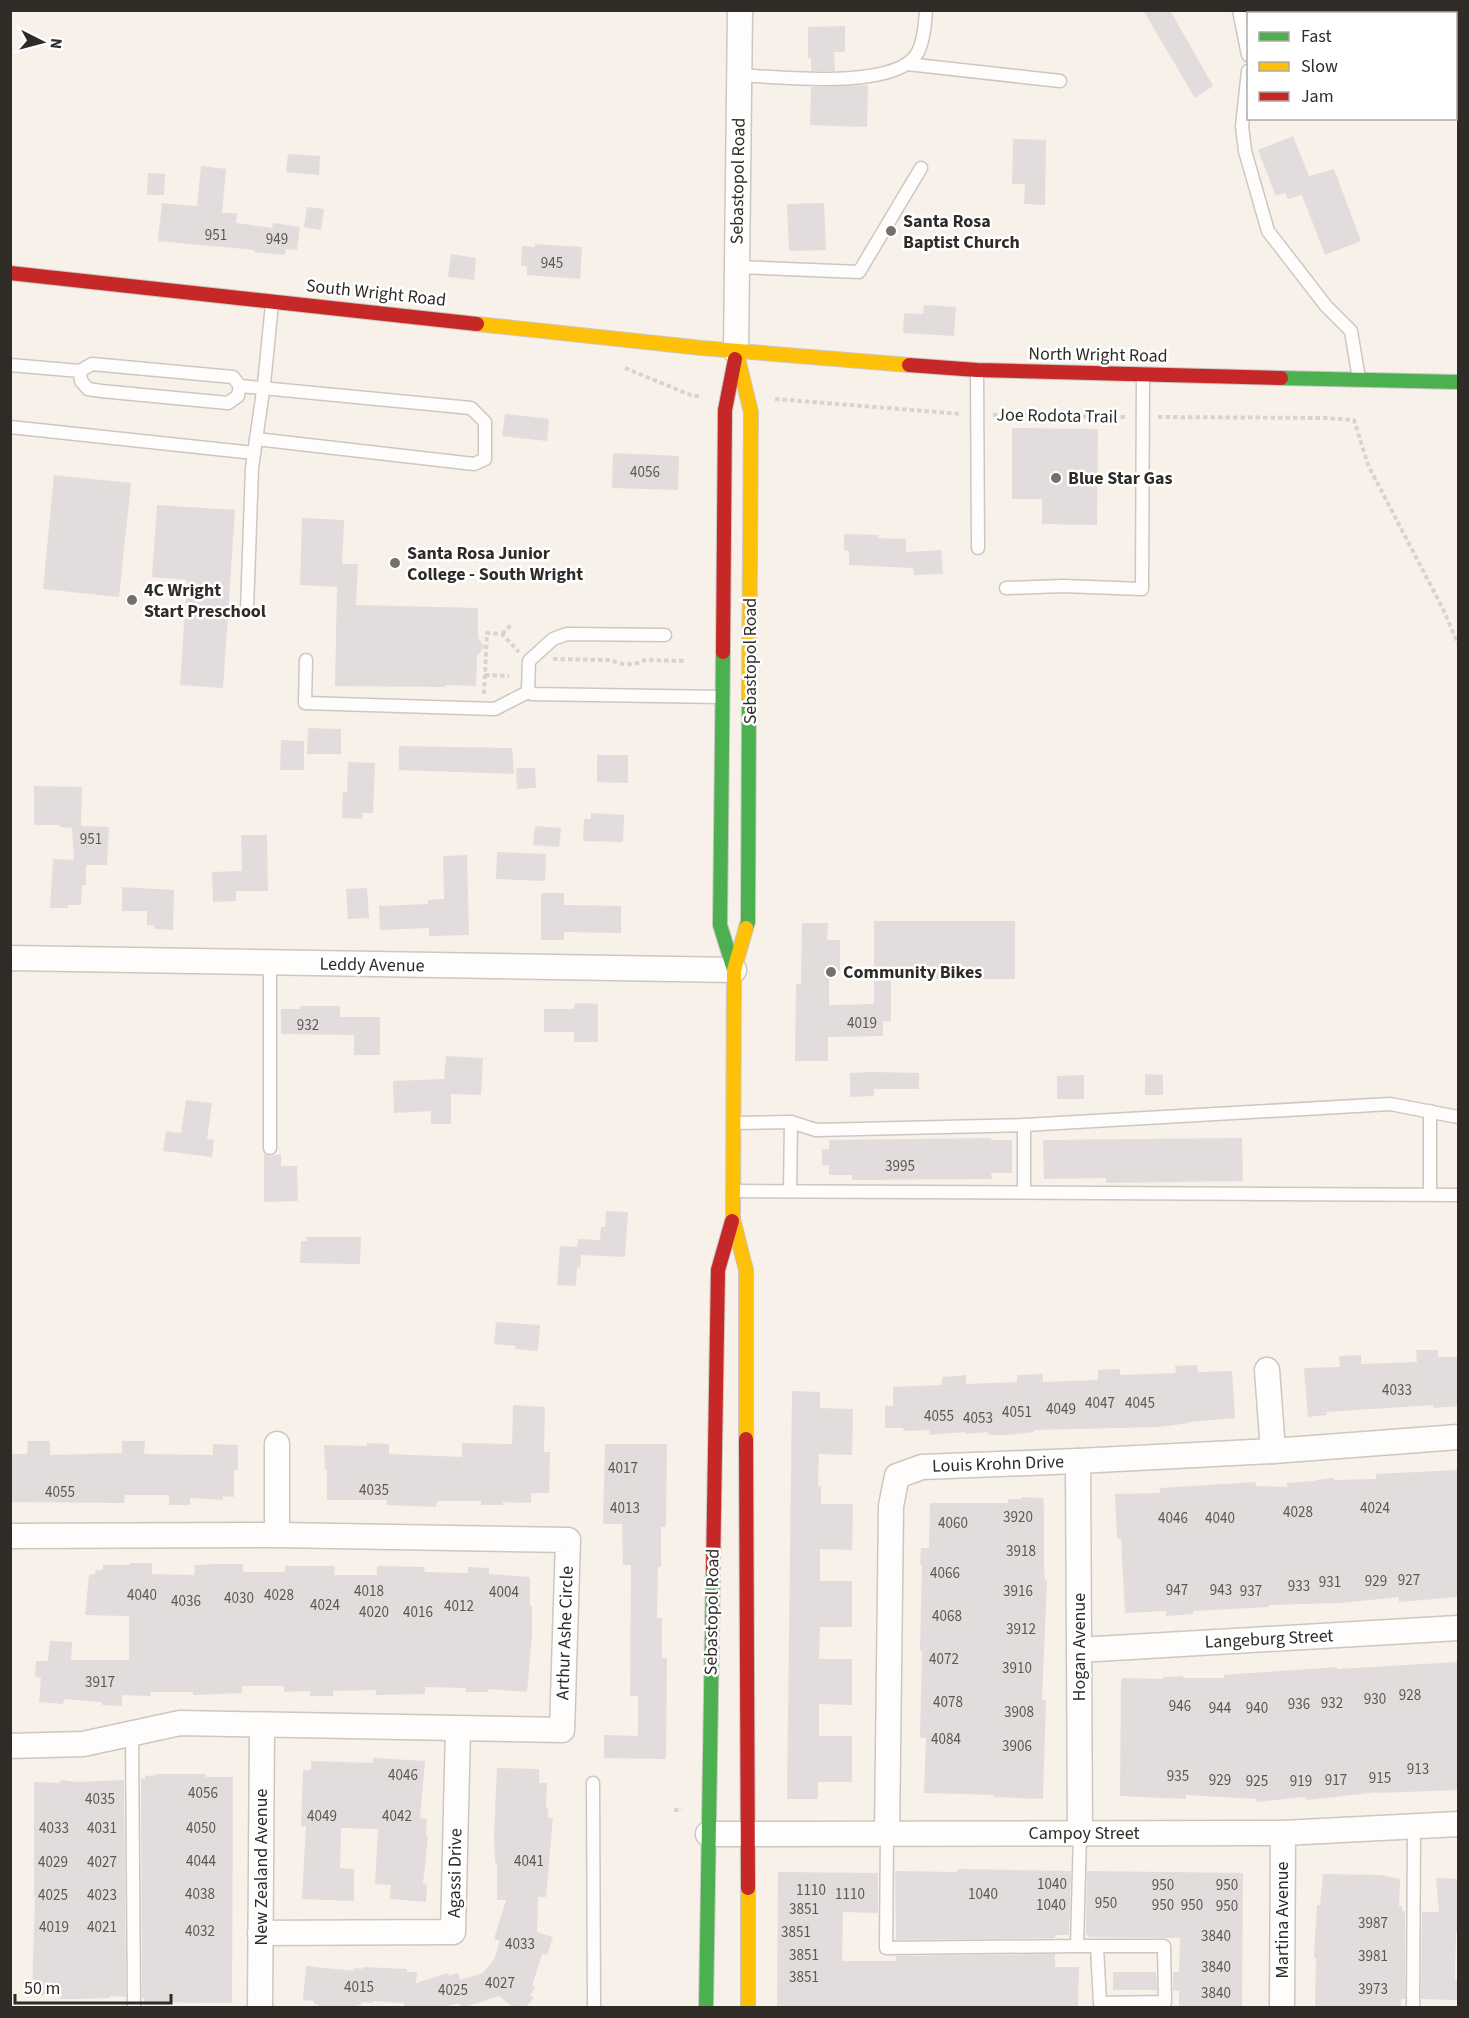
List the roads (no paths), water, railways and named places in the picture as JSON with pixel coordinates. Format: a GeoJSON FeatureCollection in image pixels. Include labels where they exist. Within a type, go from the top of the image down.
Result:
{"type":"FeatureCollection","features":[{"type":"Feature","properties":{"kind":"main road","name":"South Wright Road"},"geometry":{"type":"LineString","coordinates":[[10,273],[736,351]]}},
{"type":"Feature","properties":{"kind":"main road","name":"North Wright Road"},"geometry":{"type":"LineString","coordinates":[[736,351],[977,370],[1458,382]]}},
{"type":"Feature","properties":{"kind":"main road","name":"Sebastopol Road"},"geometry":{"type":"LineString","coordinates":[[735,970],[720,925],[725,410],[736,351]]}},
{"type":"Feature","properties":{"kind":"main road","name":"Sebastopol Road"},"geometry":{"type":"LineString","coordinates":[[736,351],[751,412],[748,922],[735,970],[733,1123],[733,1219],[746,1270],[748,2007]]}},
{"type":"Feature","properties":{"kind":"main road","name":"Sebastopol Road"},"geometry":{"type":"LineString","coordinates":[[706,2007],[718,1270],[733,1219]]}},
{"type":"Feature","properties":{"kind":"street","name":"Sebastopol Road"},"geometry":{"type":"LineString","coordinates":[[736,351],[740,10]]}},
{"type":"Feature","properties":{"kind":"street","name":"Leddy Avenue"},"geometry":{"type":"LineString","coordinates":[[10,958],[735,970]]}},
{"type":"Feature","properties":{"kind":"street"},"geometry":{"type":"LineString","coordinates":[[1267,1370],[1273,1451]]}},
{"type":"Feature","properties":{"kind":"street","name":"Louis Krohn Drive"},"geometry":{"type":"LineString","coordinates":[[887,1834],[891,1506],[897,1476],[922,1467],[1273,1451],[1458,1437]]}},
{"type":"Feature","properties":{"kind":"street"},"geometry":{"type":"LineString","coordinates":[[277,1444],[277,1535]]}},
{"type":"Feature","properties":{"kind":"street","name":"Hogan Avenue"},"geometry":{"type":"LineString","coordinates":[[1078,1461],[1080,1832]]}},
{"type":"Feature","properties":{"kind":"street","name":"Arthur Ashe Circle"},"geometry":{"type":"LineString","coordinates":[[10,1536],[277,1535],[568,1540],[562,1730],[180,1723],[82,1744],[10,1746]]}},
{"type":"Feature","properties":{"kind":"street","name":"Langeburg Street"},"geometry":{"type":"LineString","coordinates":[[1079,1650],[1458,1628]]}},
{"type":"Feature","properties":{"kind":"street","name":"New Zealand Avenue"},"geometry":{"type":"LineString","coordinates":[[260,2007],[262,1726]]}},
{"type":"Feature","properties":{"kind":"street","name":"Agassi Drive"},"geometry":{"type":"LineString","coordinates":[[260,1933],[453,1932],[458,1729]]}},
{"type":"Feature","properties":{"kind":"street","name":"Campoy Street"},"geometry":{"type":"LineString","coordinates":[[708,1834],[1283,1833],[1458,1824]]}},
{"type":"Feature","properties":{"kind":"street","name":"Martina Avenue"},"geometry":{"type":"LineString","coordinates":[[1282,2007],[1283,1833]]}},
{"type":"Feature","properties":{"kind":"lane"},"geometry":{"type":"LineString","coordinates":[[739,75],[851,79],[889,72],[907,64],[918,52],[925,28],[926,10]]}},
{"type":"Feature","properties":{"kind":"lane"},"geometry":{"type":"LineString","coordinates":[[1239,10],[1247,50]]}},
{"type":"Feature","properties":{"kind":"lane"},"geometry":{"type":"LineString","coordinates":[[907,64],[1060,81]]}},
{"type":"Feature","properties":{"kind":"lane"},"geometry":{"type":"LineString","coordinates":[[1247,80],[1242,126],[1245,151],[1268,231],[1326,306],[1351,331],[1359,379]]}},
{"type":"Feature","properties":{"kind":"lane"},"geometry":{"type":"LineString","coordinates":[[737,267],[859,272],[921,168]]}},
{"type":"Feature","properties":{"kind":"lane"},"geometry":{"type":"LineString","coordinates":[[247,609],[254,453],[264,388],[273,300]]}},
{"type":"Feature","properties":{"kind":"lane"},"geometry":{"type":"LineString","coordinates":[[10,364],[80,371],[92,364],[233,377],[240,386],[471,408],[485,422],[485,459],[474,464],[256,440]]}},
{"type":"Feature","properties":{"kind":"lane"},"geometry":{"type":"LineString","coordinates":[[977,370],[978,548]]}},
{"type":"Feature","properties":{"kind":"lane"},"geometry":{"type":"LineString","coordinates":[[80,371],[81,381],[88,388],[101,391],[228,403],[238,396],[240,386]]}},
{"type":"Feature","properties":{"kind":"lane"},"geometry":{"type":"LineString","coordinates":[[1006,588],[1073,586],[1142,589],[1143,374]]}},
{"type":"Feature","properties":{"kind":"lane"},"geometry":{"type":"LineString","coordinates":[[10,427],[254,453]]}},
{"type":"Feature","properties":{"kind":"lane"},"geometry":{"type":"LineString","coordinates":[[530,691],[529,661],[553,639],[567,634],[664,635]]}},
{"type":"Feature","properties":{"kind":"lane"},"geometry":{"type":"LineString","coordinates":[[306,660],[305,703],[495,709],[530,691]]}},
{"type":"Feature","properties":{"kind":"lane"},"geometry":{"type":"LineString","coordinates":[[530,691],[532,694],[722,697]]}},
{"type":"Feature","properties":{"kind":"lane"},"geometry":{"type":"LineString","coordinates":[[270,963],[270,1148]]}},
{"type":"Feature","properties":{"kind":"lane"},"geometry":{"type":"LineString","coordinates":[[733,1123],[791,1122],[816,1130],[1024,1125],[1390,1104],[1458,1117]]}},
{"type":"Feature","properties":{"kind":"lane"},"geometry":{"type":"LineString","coordinates":[[1430,1112],[1430,1194]]}},
{"type":"Feature","properties":{"kind":"lane"},"geometry":{"type":"LineString","coordinates":[[790,1191],[791,1122]]}},
{"type":"Feature","properties":{"kind":"lane"},"geometry":{"type":"LineString","coordinates":[[1024,1125],[1024,1192]]}},
{"type":"Feature","properties":{"kind":"lane"},"geometry":{"type":"LineString","coordinates":[[733,1191],[1458,1195]]}},
{"type":"Feature","properties":{"kind":"lane"},"geometry":{"type":"LineString","coordinates":[[132,1733],[134,2007]]}},
{"type":"Feature","properties":{"kind":"lane"},"geometry":{"type":"LineString","coordinates":[[593,1784],[594,2007]]}},
{"type":"Feature","properties":{"kind":"lane"},"geometry":{"type":"LineString","coordinates":[[1413,2007],[1414,1826]]}},
{"type":"Feature","properties":{"kind":"lane"},"geometry":{"type":"LineString","coordinates":[[1077,1946],[1080,1832]]}},
{"type":"Feature","properties":{"kind":"lane"},"geometry":{"type":"LineString","coordinates":[[887,1834],[886,1948],[1164,1946],[1166,2002],[1100,2003],[1097,1947]]}},
{"type":"Feature","properties":{"kind":"place","name":"Santa Rosa Baptist Church"},"geometry":{"type":"Point","coordinates":[891,231]}},
{"type":"Feature","properties":{"kind":"place","name":"Blue Star Gas"},"geometry":{"type":"Point","coordinates":[1056,478]}},
{"type":"Feature","properties":{"kind":"place","name":"Santa Rosa Junior College - South Wright"},"geometry":{"type":"Point","coordinates":[395,563]}},
{"type":"Feature","properties":{"kind":"place","name":"4C Wright Start Preschool"},"geometry":{"type":"Point","coordinates":[132,600]}},
{"type":"Feature","properties":{"kind":"place","name":"Community Bikes"},"geometry":{"type":"Point","coordinates":[831,972]}}]}
